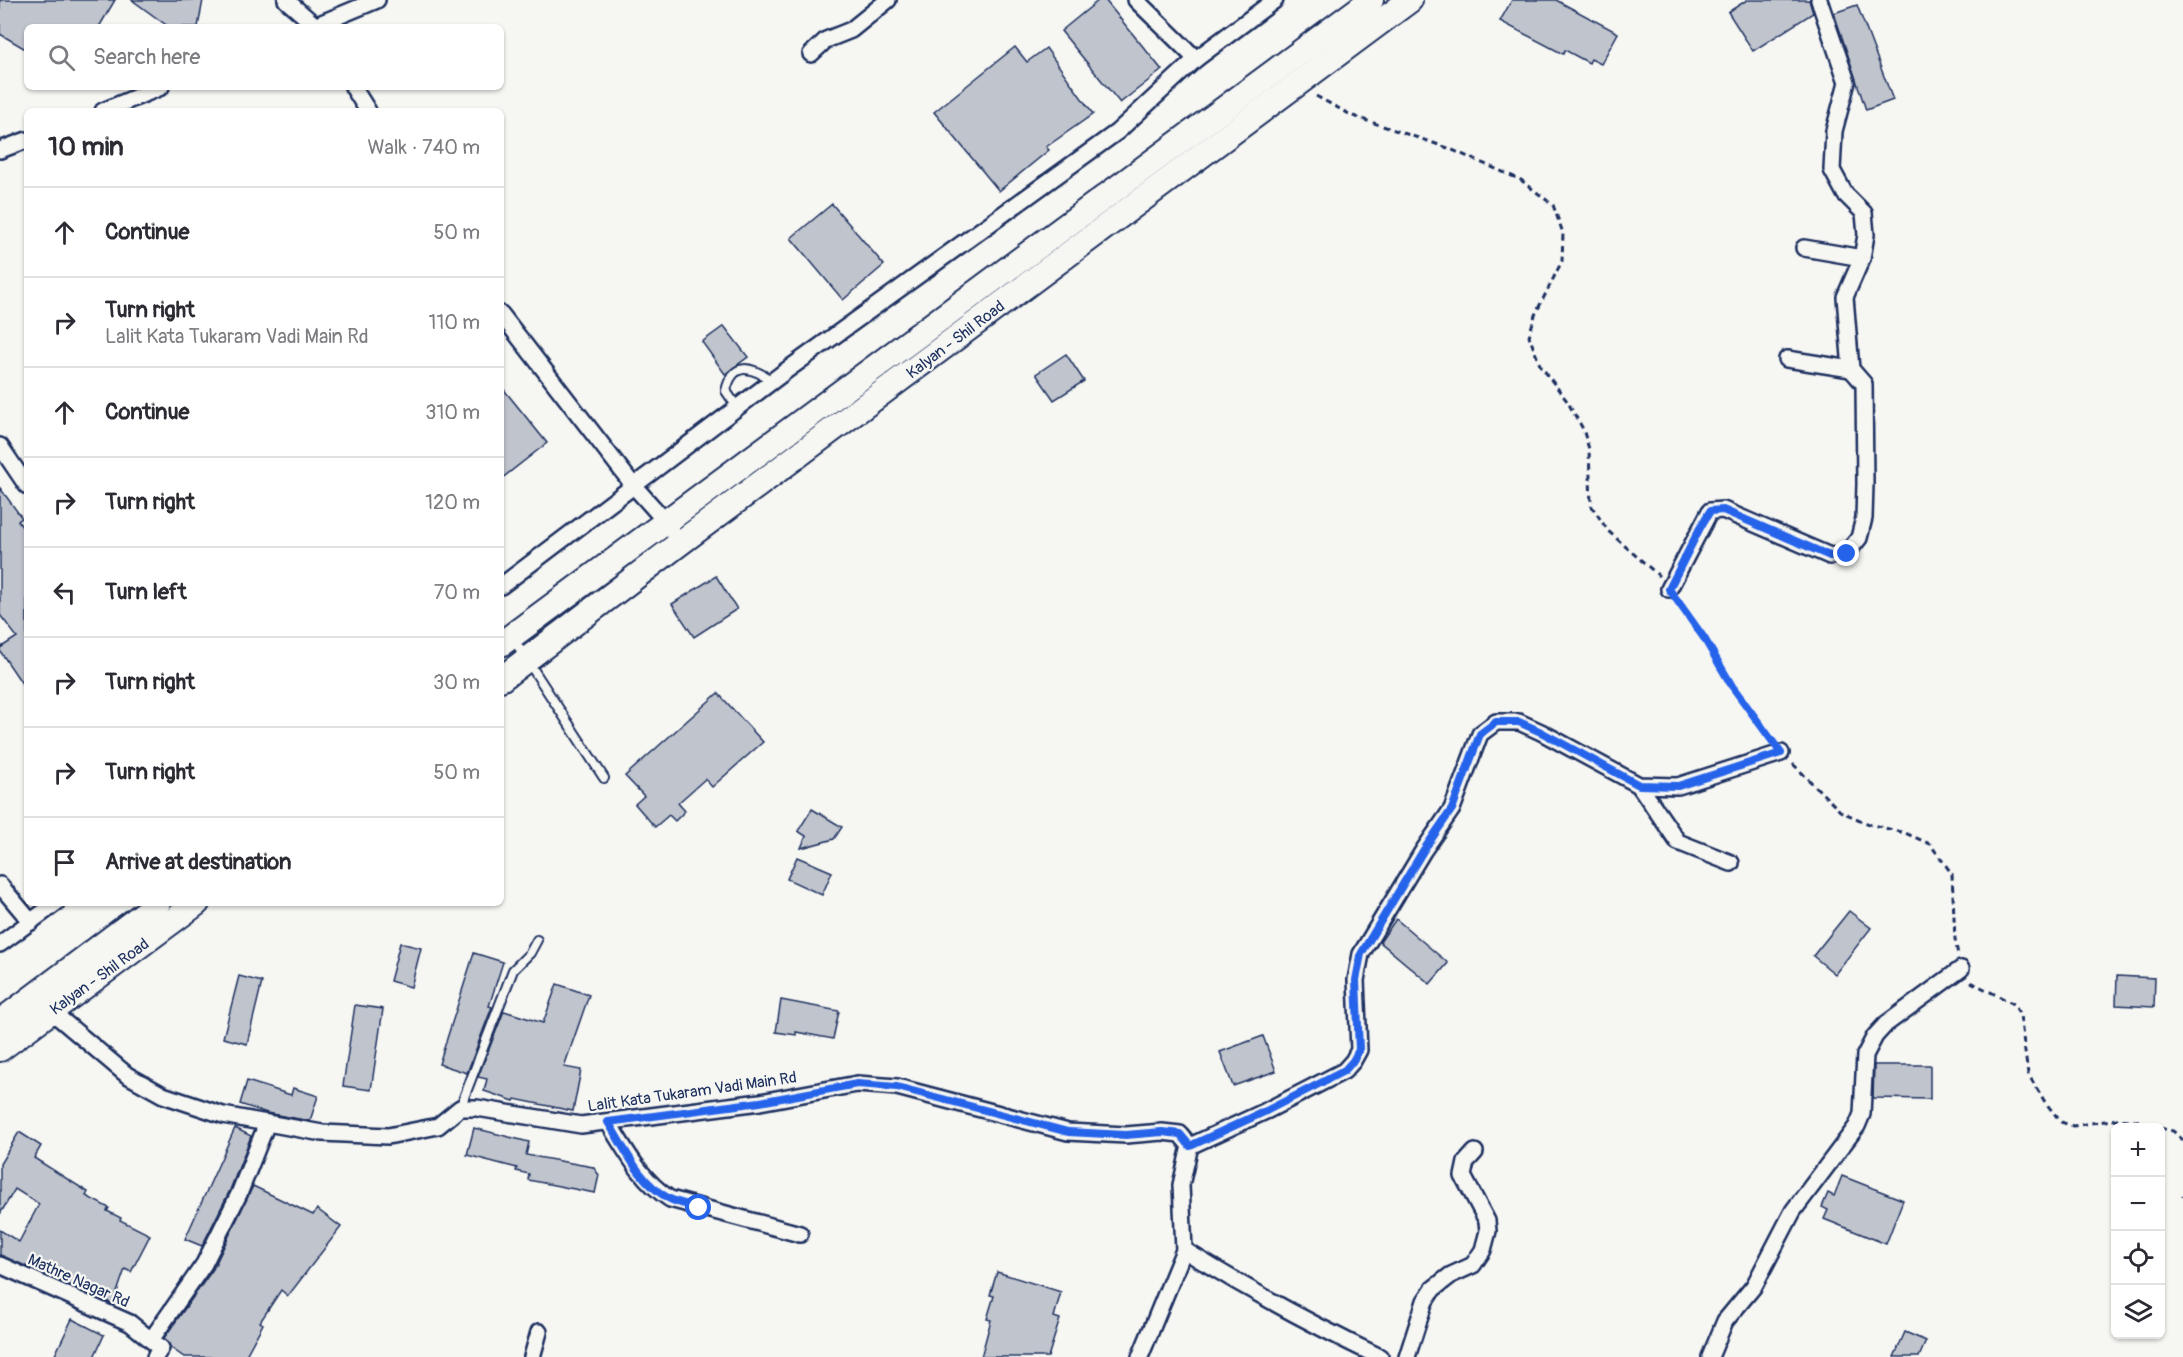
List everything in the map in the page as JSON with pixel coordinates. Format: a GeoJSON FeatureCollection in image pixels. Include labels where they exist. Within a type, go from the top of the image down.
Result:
{"type":"FeatureCollection","features":[{"type":"Feature","properties":{"kind":"main road","name":"Kalyan - Shil Road"},"geometry":{"type":"LineString","coordinates":[[506,640],[1371,0]]}},
{"type":"Feature","properties":{"kind":"main road","name":"Kalyan - Shil Road"},"geometry":{"type":"LineString","coordinates":[[504,677],[680,543],[1410,0]]}},
{"type":"Feature","properties":{"kind":"main road","name":"Kalyan - Shil Road"},"geometry":{"type":"LineString","coordinates":[[0,1048],[46,1001],[155,906]]}},
{"type":"Feature","properties":{"kind":"main road","name":"Kalyan - Shil Road"},"geometry":{"type":"LineString","coordinates":[[0,1022],[46,1001],[192,906]]}},
{"type":"Feature","properties":{"kind":"street"},"geometry":{"type":"LineString","coordinates":[[286,0],[313,24]]}},
{"type":"Feature","properties":{"kind":"street"},"geometry":{"type":"LineString","coordinates":[[320,24],[377,0]]}},
{"type":"Feature","properties":{"kind":"street"},"geometry":{"type":"LineString","coordinates":[[811,54],[826,40],[851,30],[888,0]]}},
{"type":"Feature","properties":{"kind":"street"},"geometry":{"type":"LineString","coordinates":[[1136,0],[1196,59]]}},
{"type":"Feature","properties":{"kind":"street"},"geometry":{"type":"LineString","coordinates":[[504,584],[771,381],[1117,132],[1196,59],[1275,0]]}},
{"type":"Feature","properties":{"kind":"street"},"geometry":{"type":"LineString","coordinates":[[1669,589],[1710,511],[1723,510],[1830,556],[1847,554],[1859,538],[1864,519],[1864,384],[1851,369],[1845,297],[1862,258],[1866,235],[1864,213],[1845,194],[1832,170],[1834,131],[1847,82],[1819,0]]}},
{"type":"Feature","properties":{"kind":"street"},"geometry":{"type":"LineString","coordinates":[[110,108],[154,90]]}},
{"type":"Feature","properties":{"kind":"street"},"geometry":{"type":"LineString","coordinates":[[355,90],[366,108]]}},
{"type":"Feature","properties":{"kind":"street"},"geometry":{"type":"LineString","coordinates":[[0,150],[24,141]]}},
{"type":"Feature","properties":{"kind":"street"},"geometry":{"type":"LineString","coordinates":[[1804,248],[1862,258]]}},
{"type":"Feature","properties":{"kind":"street"},"geometry":{"type":"LineString","coordinates":[[504,319],[633,485],[666,522],[680,543]]}},
{"type":"Feature","properties":{"kind":"street"},"geometry":{"type":"LineString","coordinates":[[1787,359],[1851,369]]}},
{"type":"Feature","properties":{"kind":"street"},"geometry":{"type":"LineString","coordinates":[[0,447],[24,482]]}},
{"type":"Feature","properties":{"kind":"street"},"geometry":{"type":"LineString","coordinates":[[1140,1357],[1184,1250],[1181,1185],[1190,1146],[1266,1111],[1344,1071],[1353,1061],[1359,1050],[1356,980],[1361,954],[1423,851],[1452,809],[1480,734],[1496,722],[1519,722],[1639,785],[1678,786],[1781,753]]}},
{"type":"Feature","properties":{"kind":"street"},"geometry":{"type":"LineString","coordinates":[[1639,785],[1678,842],[1731,863]]}},
{"type":"Feature","properties":{"kind":"street"},"geometry":{"type":"LineString","coordinates":[[0,885],[31,922]]}},
{"type":"Feature","properties":{"kind":"street"},"geometry":{"type":"LineString","coordinates":[[0,944],[52,906]]}},
{"type":"Feature","properties":{"kind":"street"},"geometry":{"type":"LineString","coordinates":[[1710,1357],[1725,1321],[1754,1286],[1792,1211],[1857,1126],[1862,1114],[1866,1055],[1875,1036],[1886,1024],[1961,969]]}},
{"type":"Feature","properties":{"kind":"street"},"geometry":{"type":"LineString","coordinates":[[46,1001],[127,1075],[163,1095],[223,1115],[322,1133],[388,1136],[438,1126],[460,1108]]}},
{"type":"Feature","properties":{"kind":"street","name":"Lalit Kata Tukaram Vadi Main Rd"},"geometry":{"type":"LineString","coordinates":[[460,1108],[477,1108],[581,1125],[760,1102],[857,1084],[897,1087],[1068,1132],[1126,1135],[1162,1132],[1180,1134],[1190,1146]]}},
{"type":"Feature","properties":{"kind":"street"},"geometry":{"type":"LineString","coordinates":[[608,1122],[642,1177],[670,1199],[800,1234]]}},
{"type":"Feature","properties":{"kind":"street"},"geometry":{"type":"LineString","coordinates":[[155,1357],[161,1348],[151,1340],[204,1264],[239,1194],[267,1123]]}},
{"type":"Feature","properties":{"kind":"street"},"geometry":{"type":"LineString","coordinates":[[1407,1357],[1425,1301],[1433,1288],[1451,1275],[1473,1265],[1483,1250],[1488,1231],[1487,1221],[1463,1176],[1466,1162],[1475,1152]]}},
{"type":"Feature","properties":{"kind":"street"},"geometry":{"type":"LineString","coordinates":[[1184,1250],[1231,1280],[1318,1328],[1380,1357]]}},
{"type":"Feature","properties":{"kind":"street","name":"Mathre Nagar Rd"},"geometry":{"type":"LineString","coordinates":[[0,1265],[130,1323],[151,1340]]}},
{"type":"Feature","properties":{"kind":"street"},"geometry":{"type":"LineString","coordinates":[[532,1357],[539,1332]]}},
{"type":"Feature","properties":{"kind":"lane"},"geometry":{"type":"LineString","coordinates":[[737,407],[726,391],[735,373],[745,368],[753,369],[771,381]]}},
{"type":"Feature","properties":{"kind":"lane"},"geometry":{"type":"LineString","coordinates":[[506,640],[527,660],[604,778]]}},
{"type":"Feature","properties":{"kind":"lane"},"geometry":{"type":"LineString","coordinates":[[460,1108],[513,970],[530,953],[537,940]]}},
{"type":"Feature","properties":{"kind":"path"},"geometry":{"type":"LineString","coordinates":[[1295,85],[1353,116],[1448,148],[1521,180],[1553,205],[1563,233],[1562,261],[1535,315],[1529,336],[1540,365],[1567,401],[1582,429],[1588,448],[1591,505],[1608,531],[1659,576],[1669,589],[1704,638],[1732,686],[1781,753],[1840,811],[1869,824],[1905,832],[1930,844],[1952,874],[1955,939],[1961,969],[1970,981],[2014,1004],[2020,1016],[2028,1074],[2045,1102],[2061,1122],[2073,1126],[2117,1119],[2145,1123]]}},
{"type":"Feature","properties":{"kind":"path"},"geometry":{"type":"LineString","coordinates":[[2165,1129],[2173,1131],[2183,1140]]}},
{"type":"Feature","properties":{"kind":"building"},"geometry":{"type":"Polygon","coordinates":[[[0,0],[115,0],[101,24],[24,24],[24,48],[0,34],[0,0]]]}},
{"type":"Feature","properties":{"kind":"building"},"geometry":{"type":"Polygon","coordinates":[[[132,0],[203,0],[199,24],[165,24],[132,0]]]}},
{"type":"Feature","properties":{"kind":"building"},"geometry":{"type":"Polygon","coordinates":[[[1099,0],[1105,0],[1162,70],[1120,103],[1061,31],[1099,0]]]}},
{"type":"Feature","properties":{"kind":"building"},"geometry":{"type":"Polygon","coordinates":[[[1512,0],[1556,0],[1618,33],[1601,64],[1591,59],[1589,63],[1565,50],[1563,54],[1500,21],[1512,0]]]}},
{"type":"Feature","properties":{"kind":"building"},"geometry":{"type":"Polygon","coordinates":[[[1747,0],[1809,0],[1813,13],[1753,51],[1728,12],[1747,0]]]}},
{"type":"Feature","properties":{"kind":"building"},"geometry":{"type":"Polygon","coordinates":[[[1857,5],[1893,100],[1866,110],[1834,13],[1857,5]]]}},
{"type":"Feature","properties":{"kind":"building"},"geometry":{"type":"Polygon","coordinates":[[[1015,47],[1027,62],[1046,48],[1093,114],[1046,147],[1049,150],[999,191],[934,112],[1015,47]]]}},
{"type":"Feature","properties":{"kind":"building"},"geometry":{"type":"Polygon","coordinates":[[[832,204],[884,265],[843,300],[791,238],[832,204]]]}},
{"type":"Feature","properties":{"kind":"building"},"geometry":{"type":"Polygon","coordinates":[[[724,326],[748,357],[725,374],[702,342],[724,326]]]}},
{"type":"Feature","properties":{"kind":"building"},"geometry":{"type":"Polygon","coordinates":[[[1066,354],[1084,381],[1054,400],[1036,374],[1066,354]]]}},
{"type":"Feature","properties":{"kind":"building"},"geometry":{"type":"Polygon","coordinates":[[[504,390],[547,443],[504,477],[504,390]]]}},
{"type":"Feature","properties":{"kind":"building"},"geometry":{"type":"Polygon","coordinates":[[[0,488],[22,518],[18,521],[24,530],[24,687],[0,651],[0,648],[17,637],[0,615],[0,488]]]}},
{"type":"Feature","properties":{"kind":"building"},"geometry":{"type":"Polygon","coordinates":[[[716,576],[737,609],[694,637],[672,604],[716,576]]]}},
{"type":"Feature","properties":{"kind":"building"},"geometry":{"type":"Polygon","coordinates":[[[718,693],[763,742],[712,787],[705,779],[678,803],[685,811],[675,821],[669,815],[655,827],[635,804],[644,796],[625,776],[718,693]]]}},
{"type":"Feature","properties":{"kind":"building"},"geometry":{"type":"Polygon","coordinates":[[[812,809],[842,827],[834,839],[801,848],[806,836],[798,831],[812,809]]]}},
{"type":"Feature","properties":{"kind":"building"},"geometry":{"type":"Polygon","coordinates":[[[797,857],[832,872],[822,895],[787,879],[797,857]]]}},
{"type":"Feature","properties":{"kind":"building"},"geometry":{"type":"Polygon","coordinates":[[[1849,911],[1871,928],[1835,974],[1813,956],[1849,911]]]}},
{"type":"Feature","properties":{"kind":"building"},"geometry":{"type":"Polygon","coordinates":[[[1396,919],[1448,963],[1430,984],[1380,942],[1396,919]]]}},
{"type":"Feature","properties":{"kind":"building"},"geometry":{"type":"Polygon","coordinates":[[[400,943],[421,948],[411,987],[390,981],[400,943]]]}},
{"type":"Feature","properties":{"kind":"building"},"geometry":{"type":"Polygon","coordinates":[[[474,953],[503,962],[489,1006],[492,1007],[467,1073],[439,1064],[474,953]]]}},
{"type":"Feature","properties":{"kind":"building"},"geometry":{"type":"Polygon","coordinates":[[[239,976],[262,982],[247,1044],[223,1038],[239,976]]]}},
{"type":"Feature","properties":{"kind":"building"},"geometry":{"type":"Polygon","coordinates":[[[2117,976],[2155,978],[2154,1007],[2116,1005],[2117,976]]]}},
{"type":"Feature","properties":{"kind":"building"},"geometry":{"type":"Polygon","coordinates":[[[557,984],[589,995],[564,1067],[581,1070],[573,1111],[515,1099],[514,1101],[484,1091],[487,1079],[478,1077],[504,1011],[543,1023],[557,984]]]}},
{"type":"Feature","properties":{"kind":"building"},"geometry":{"type":"Polygon","coordinates":[[[781,1000],[839,1011],[833,1039],[796,1032],[796,1035],[776,1032],[781,1000]]]}},
{"type":"Feature","properties":{"kind":"building"},"geometry":{"type":"Polygon","coordinates":[[[355,1005],[383,1009],[371,1090],[343,1086],[355,1005]]]}},
{"type":"Feature","properties":{"kind":"building"},"geometry":{"type":"Polygon","coordinates":[[[1263,1036],[1276,1071],[1233,1086],[1220,1052],[1263,1036]]]}},
{"type":"Feature","properties":{"kind":"building"},"geometry":{"type":"Polygon","coordinates":[[[1874,1065],[1930,1065],[1930,1099],[1873,1098],[1874,1065]]]}},
{"type":"Feature","properties":{"kind":"building"},"geometry":{"type":"Polygon","coordinates":[[[247,1081],[291,1095],[293,1088],[318,1096],[310,1121],[267,1113],[240,1104],[247,1081]]]}},
{"type":"Feature","properties":{"kind":"building"},"geometry":{"type":"Polygon","coordinates":[[[235,1128],[251,1136],[230,1190],[202,1246],[185,1239],[235,1128]]]}},
{"type":"Feature","properties":{"kind":"building"},"geometry":{"type":"Polygon","coordinates":[[[474,1128],[529,1142],[526,1155],[593,1167],[599,1175],[595,1193],[528,1180],[529,1174],[516,1171],[517,1168],[467,1155],[474,1128]]]}},
{"type":"Feature","properties":{"kind":"building"},"geometry":{"type":"Polygon","coordinates":[[[19,1132],[41,1146],[34,1158],[88,1192],[86,1196],[109,1208],[107,1211],[121,1218],[120,1220],[150,1235],[131,1272],[125,1269],[113,1304],[0,1255],[0,1230],[19,1242],[39,1204],[15,1189],[0,1214],[0,1164],[19,1132]]]}},
{"type":"Feature","properties":{"kind":"building"},"geometry":{"type":"Polygon","coordinates":[[[1842,1176],[1903,1200],[1886,1244],[1824,1219],[1828,1210],[1822,1207],[1828,1193],[1834,1196],[1842,1176]]]}},
{"type":"Feature","properties":{"kind":"building"},"geometry":{"type":"Polygon","coordinates":[[[253,1186],[313,1215],[317,1209],[341,1227],[288,1296],[281,1290],[260,1322],[263,1324],[245,1357],[184,1357],[171,1348],[164,1338],[213,1269],[253,1186]]]}},
{"type":"Feature","properties":{"kind":"building"},"geometry":{"type":"Polygon","coordinates":[[[997,1272],[1061,1292],[1054,1317],[1060,1319],[1048,1357],[981,1357],[991,1320],[987,1319],[994,1296],[990,1295],[997,1272]]]}},
{"type":"Feature","properties":{"kind":"building"},"geometry":{"type":"Polygon","coordinates":[[[72,1319],[104,1335],[94,1357],[54,1357],[72,1319]]]}},
{"type":"Feature","properties":{"kind":"building"},"geometry":{"type":"Polygon","coordinates":[[[1905,1332],[1926,1341],[1919,1357],[1894,1357],[1905,1332]]]}},
{"type":"Feature","properties":{"kind":"route"},"geometry":{"type":"LineString","coordinates":[[699,1208],[670,1199],[642,1177],[608,1122],[760,1102],[857,1084],[897,1087],[981,1111],[1068,1132],[1126,1135],[1162,1132],[1180,1134],[1190,1146],[1266,1111],[1344,1071],[1359,1050],[1356,971],[1361,954],[1423,851],[1452,809],[1480,734],[1496,722],[1519,722],[1639,785],[1678,786],[1781,753],[1732,686],[1704,638],[1669,589],[1710,511],[1723,510],[1830,556],[1847,554]]}}]}
